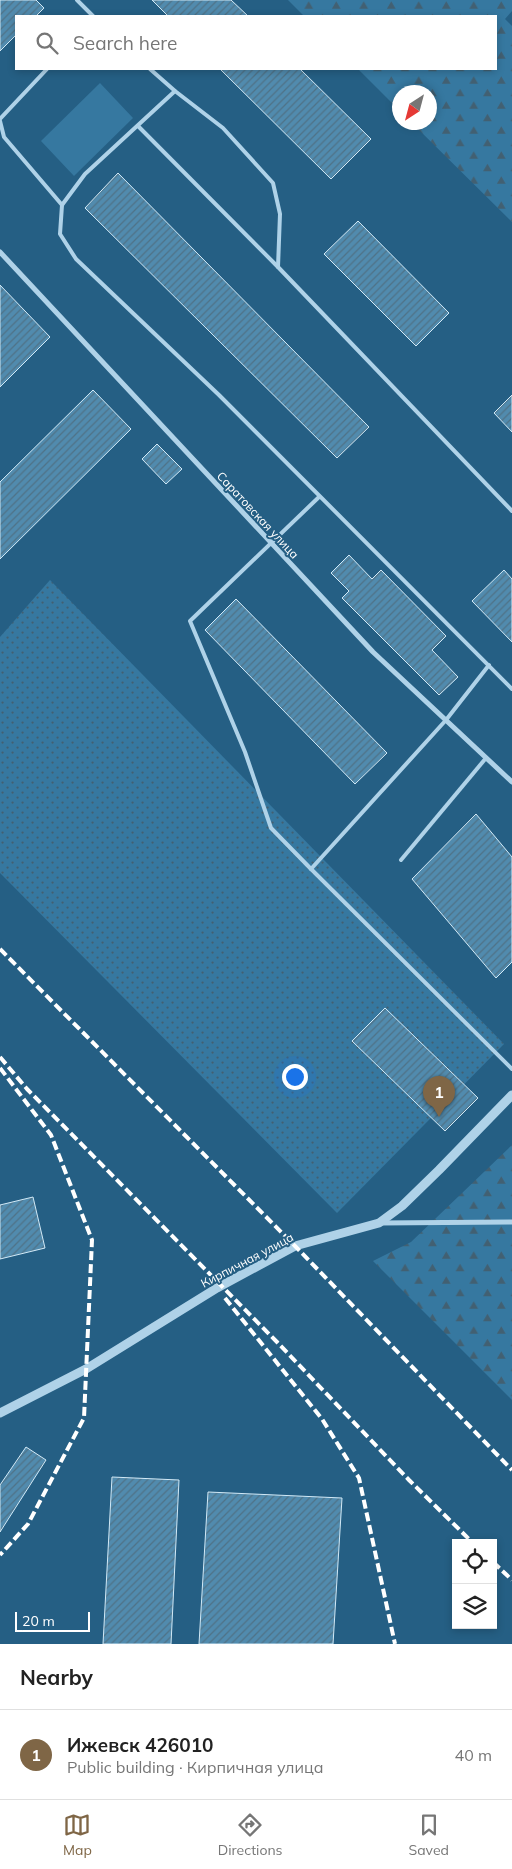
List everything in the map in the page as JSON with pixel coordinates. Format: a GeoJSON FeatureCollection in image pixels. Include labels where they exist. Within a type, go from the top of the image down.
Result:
{"type":"FeatureCollection","features":[{"type":"Feature","properties":{"kind":"street","name":"Саратовская улица"},"geometry":{"type":"LineString","coordinates":[[0,252],[270,544],[373,652],[512,782]]}},
{"type":"Feature","properties":{"kind":"street","name":"Кирпичная улица"},"geometry":{"type":"LineString","coordinates":[[0,1413],[86,1369],[217,1288],[295,1246],[379,1223],[402,1206],[512,1095]]}},
{"type":"Feature","properties":{"kind":"street"},"geometry":{"type":"LineString","coordinates":[[379,1223],[512,1222]]}},
{"type":"Feature","properties":{"kind":"lane"},"geometry":{"type":"LineString","coordinates":[[77,0],[92,15]]}},
{"type":"Feature","properties":{"kind":"lane"},"geometry":{"type":"LineString","coordinates":[[46,70],[0,120],[4,137],[62,205]]}},
{"type":"Feature","properties":{"kind":"lane"},"geometry":{"type":"LineString","coordinates":[[151,70],[223,128],[273,183],[280,214],[278,267]]}},
{"type":"Feature","properties":{"kind":"lane"},"geometry":{"type":"LineString","coordinates":[[175,91],[84,174],[62,205],[60,234],[76,259],[219,395],[512,689]]}},
{"type":"Feature","properties":{"kind":"lane"},"geometry":{"type":"LineString","coordinates":[[138,126],[278,267],[512,511]]}},
{"type":"Feature","properties":{"kind":"lane"},"geometry":{"type":"LineString","coordinates":[[318,496],[190,621],[245,752],[271,828],[512,1069]]}},
{"type":"Feature","properties":{"kind":"lane"},"geometry":{"type":"LineString","coordinates":[[311,869],[446,720],[489,665]]}},
{"type":"Feature","properties":{"kind":"lane"},"geometry":{"type":"LineString","coordinates":[[401,860],[486,758]]}},
{"type":"Feature","properties":{"kind":"green space"},"geometry":{"type":"Polygon","coordinates":[[[288,0],[512,0],[512,11],[505,19],[512,26],[512,222],[419,130],[437,130],[437,85],[392,85],[392,103],[359,70],[497,70],[497,15],[303,15],[288,0]]]}},
{"type":"Feature","properties":{"kind":"green space"},"geometry":{"type":"Polygon","coordinates":[[[100,83],[133,118],[74,176],[41,141],[100,83]]]}},
{"type":"Feature","properties":{"kind":"green space"},"geometry":{"type":"Polygon","coordinates":[[[50,580],[504,1044],[337,1213],[0,873],[0,637],[50,580]]]}},
{"type":"Feature","properties":{"kind":"green space"},"geometry":{"type":"Polygon","coordinates":[[[512,1145],[512,1400],[373,1261],[411,1242],[512,1145]]]}},
{"type":"Feature","properties":{"kind":"building"},"geometry":{"type":"Polygon","coordinates":[[[0,0],[36,0],[44,8],[37,15],[15,15],[15,36],[0,51],[0,0]]]}},
{"type":"Feature","properties":{"kind":"building"},"geometry":{"type":"Polygon","coordinates":[[[152,0],[231,0],[247,15],[167,15],[152,0]]]}},
{"type":"Feature","properties":{"kind":"building"},"geometry":{"type":"Polygon","coordinates":[[[221,70],[301,70],[371,139],[331,179],[221,70]]]}},
{"type":"Feature","properties":{"kind":"building"},"geometry":{"type":"Polygon","coordinates":[[[118,173],[369,427],[337,458],[85,208],[118,173]]]}},
{"type":"Feature","properties":{"kind":"building"},"geometry":{"type":"Polygon","coordinates":[[[358,221],[449,313],[416,346],[324,254],[358,221]]]}},
{"type":"Feature","properties":{"kind":"building"},"geometry":{"type":"Polygon","coordinates":[[[0,285],[50,337],[0,387],[0,285]]]}},
{"type":"Feature","properties":{"kind":"building"},"geometry":{"type":"Polygon","coordinates":[[[93,390],[131,429],[0,559],[0,482],[93,390]]]}},
{"type":"Feature","properties":{"kind":"building"},"geometry":{"type":"Polygon","coordinates":[[[512,395],[512,432],[494,413],[512,395]]]}},
{"type":"Feature","properties":{"kind":"building"},"geometry":{"type":"Polygon","coordinates":[[[157,444],[182,469],[166,484],[142,459],[157,444]]]}},
{"type":"Feature","properties":{"kind":"building"},"geometry":{"type":"Polygon","coordinates":[[[349,555],[372,579],[381,570],[446,636],[432,650],[458,677],[439,695],[342,598],[349,591],[331,573],[349,555]]]}},
{"type":"Feature","properties":{"kind":"building"},"geometry":{"type":"Polygon","coordinates":[[[504,570],[512,579],[512,642],[472,601],[504,570]]]}},
{"type":"Feature","properties":{"kind":"building"},"geometry":{"type":"Polygon","coordinates":[[[236,599],[387,753],[355,784],[205,630],[236,599]]]}},
{"type":"Feature","properties":{"kind":"building"},"geometry":{"type":"Polygon","coordinates":[[[476,814],[512,857],[512,962],[496,978],[412,879],[476,814]]]}},
{"type":"Feature","properties":{"kind":"building"},"geometry":{"type":"Polygon","coordinates":[[[385,1008],[478,1098],[445,1131],[352,1041],[385,1008]]]}},
{"type":"Feature","properties":{"kind":"building"},"geometry":{"type":"Polygon","coordinates":[[[33,1197],[45,1248],[0,1259],[0,1205],[33,1197]]]}},
{"type":"Feature","properties":{"kind":"building"},"geometry":{"type":"Polygon","coordinates":[[[26,1447],[46,1460],[0,1532],[0,1485],[26,1447]]]}},
{"type":"Feature","properties":{"kind":"building"},"geometry":{"type":"Polygon","coordinates":[[[112,1477],[179,1480],[171,1644],[103,1644],[112,1477]]]}},
{"type":"Feature","properties":{"kind":"building"},"geometry":{"type":"Polygon","coordinates":[[[208,1492],[342,1498],[333,1644],[199,1644],[208,1492]]]}},
{"type":"Feature","properties":{"kind":"railway"},"geometry":{"type":"LineString","coordinates":[[0,949],[295,1246],[512,1470]]}},
{"type":"Feature","properties":{"kind":"railway"},"geometry":{"type":"LineString","coordinates":[[0,1057],[27,1089],[469,1539]]}},
{"type":"Feature","properties":{"kind":"railway"},"geometry":{"type":"LineString","coordinates":[[0,1068],[51,1135],[92,1240],[84,1418],[28,1524],[0,1555]]}},
{"type":"Feature","properties":{"kind":"railway"},"geometry":{"type":"LineString","coordinates":[[225,1298],[322,1419],[359,1478],[395,1644]]}},
{"type":"Feature","properties":{"kind":"railway"},"geometry":{"type":"LineString","coordinates":[[497,1566],[512,1580]]}},
{"type":"Feature","properties":{"kind":"place","name":"Ижевск 426010"},"geometry":{"type":"Point","coordinates":[439,1117]}}]}
